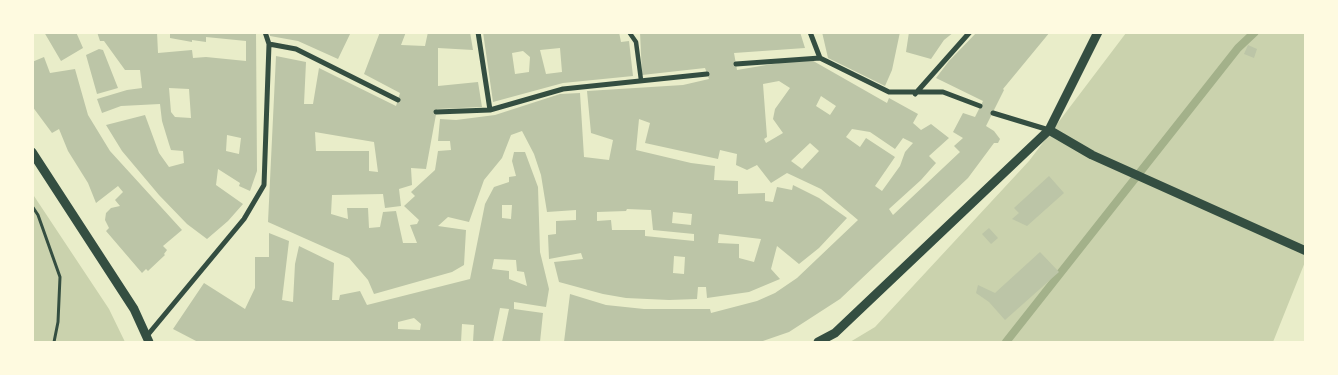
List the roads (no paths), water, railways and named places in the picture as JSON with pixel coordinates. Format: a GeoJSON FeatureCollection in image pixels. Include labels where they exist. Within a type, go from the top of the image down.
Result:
{"type":"FeatureCollection","features":[{"type":"Feature","properties":{"kind":"street"},"geometry":{"type":"LineString","coordinates":[[32,152],[134,309],[147,340],[244,219],[264,185],[269,44],[265,32]]}},
{"type":"Feature","properties":{"kind":"street"},"geometry":{"type":"LineString","coordinates":[[478,32],[490,110]]}},
{"type":"Feature","properties":{"kind":"street"},"geometry":{"type":"LineString","coordinates":[[629,32],[636,42],[641,80]]}},
{"type":"Feature","properties":{"kind":"street"},"geometry":{"type":"LineString","coordinates":[[810,32],[820,58]]}},
{"type":"Feature","properties":{"kind":"street"},"geometry":{"type":"LineString","coordinates":[[915,94],[970,32]]}},
{"type":"Feature","properties":{"kind":"street"},"geometry":{"type":"LineString","coordinates":[[818,342],[835,333],[1049,130],[1098,32]]}},
{"type":"Feature","properties":{"kind":"street"},"geometry":{"type":"LineString","coordinates":[[269,44],[296,49],[398,100]]}},
{"type":"Feature","properties":{"kind":"street"},"geometry":{"type":"LineString","coordinates":[[736,64],[820,58],[889,92],[915,94],[944,92],[980,106]]}},
{"type":"Feature","properties":{"kind":"street"},"geometry":{"type":"LineString","coordinates":[[436,112],[490,110],[562,89],[707,74]]}},
{"type":"Feature","properties":{"kind":"street"},"geometry":{"type":"LineString","coordinates":[[993,113],[1049,130],[1092,155],[1306,252]]}},
{"type":"Feature","properties":{"kind":"waterway"},"geometry":{"type":"LineString","coordinates":[[1006,342],[1238,48],[1255,32]]}}]}
